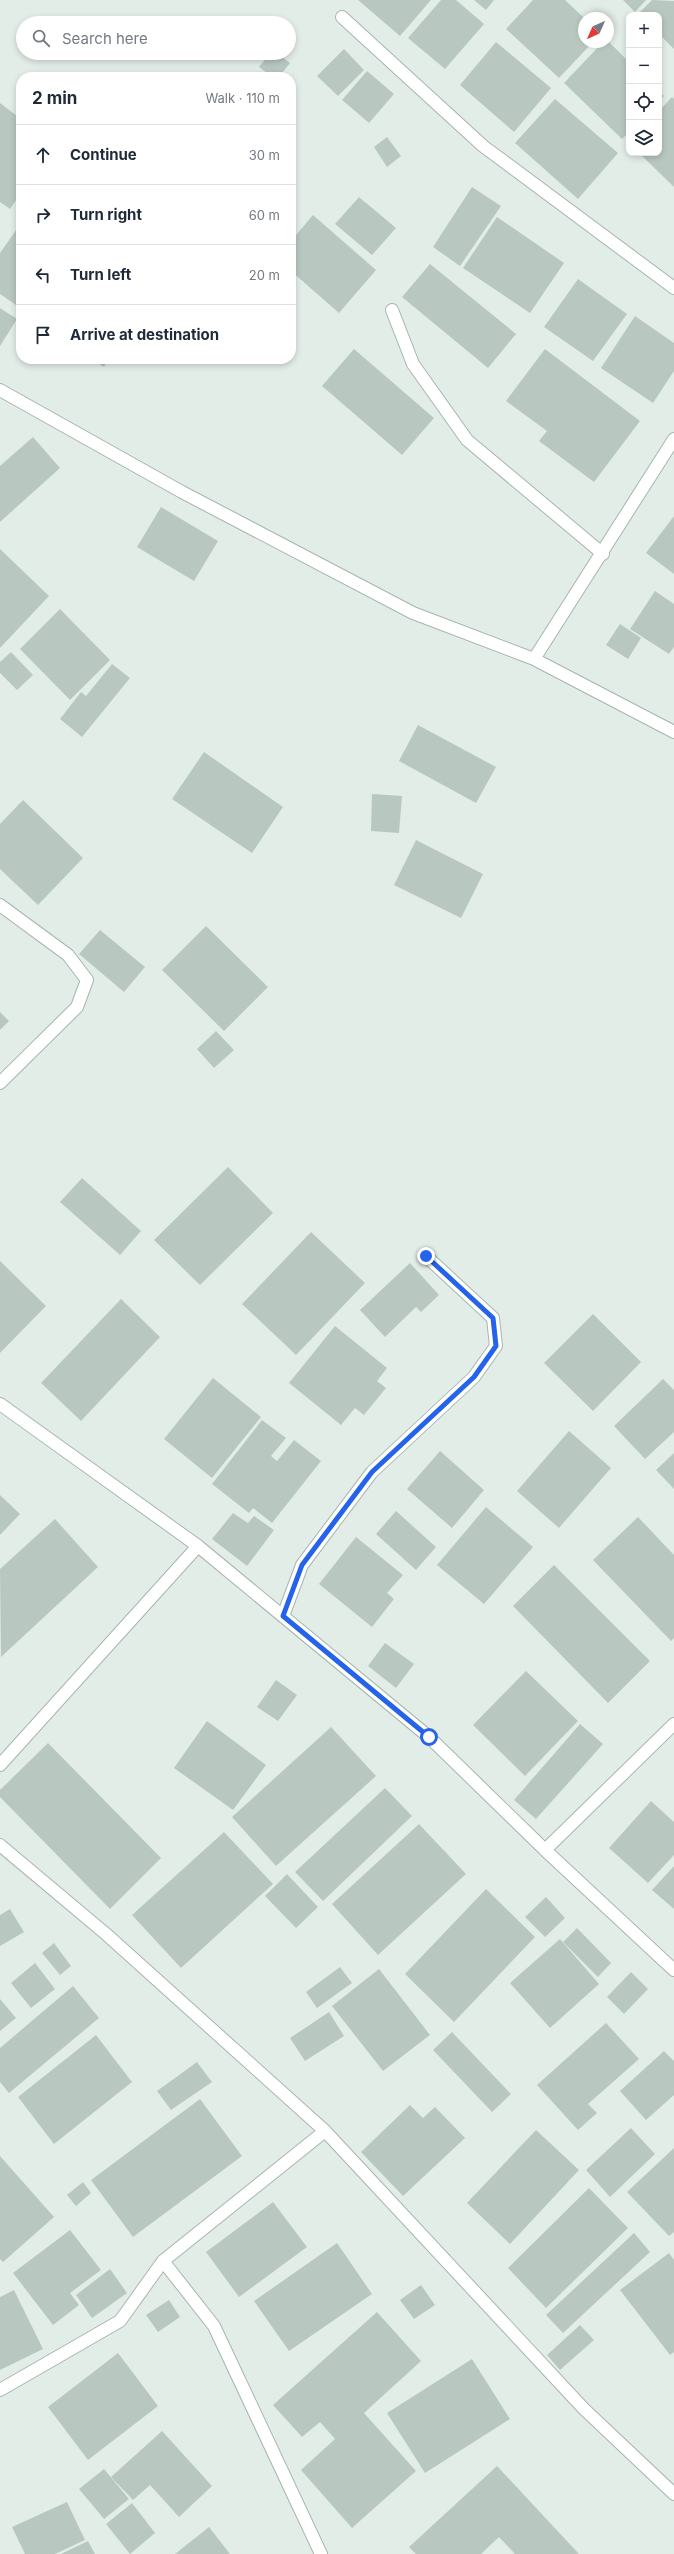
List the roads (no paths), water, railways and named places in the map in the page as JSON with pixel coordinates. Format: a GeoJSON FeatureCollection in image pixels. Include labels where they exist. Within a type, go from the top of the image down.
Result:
{"type":"FeatureCollection","features":[{"type":"Feature","properties":{"kind":"street"},"geometry":{"type":"LineString","coordinates":[[342,17],[483,146],[674,288]]}},
{"type":"Feature","properties":{"kind":"street"},"geometry":{"type":"LineString","coordinates":[[392,310],[413,364],[467,440],[603,554]]}},
{"type":"Feature","properties":{"kind":"street"},"geometry":{"type":"LineString","coordinates":[[0,390],[182,492],[413,613],[534,659],[674,732]]}},
{"type":"Feature","properties":{"kind":"street"},"geometry":{"type":"LineString","coordinates":[[534,659],[603,554],[674,439]]}},
{"type":"Feature","properties":{"kind":"street"},"geometry":{"type":"LineString","coordinates":[[0,905],[68,955],[87,980],[77,1008],[0,1083]]}},
{"type":"Feature","properties":{"kind":"street"},"geometry":{"type":"LineString","coordinates":[[283,1616],[302,1565],[372,1472],[474,1377],[496,1346],[493,1318],[426,1256]]}},
{"type":"Feature","properties":{"kind":"street"},"geometry":{"type":"LineString","coordinates":[[0,1404],[198,1546],[429,1737],[545,1850],[674,1970]]}},
{"type":"Feature","properties":{"kind":"street"},"geometry":{"type":"LineString","coordinates":[[0,1765],[198,1546]]}},
{"type":"Feature","properties":{"kind":"street"},"geometry":{"type":"LineString","coordinates":[[545,1850],[674,1724]]}},
{"type":"Feature","properties":{"kind":"street"},"geometry":{"type":"LineString","coordinates":[[0,1846],[106,1934],[325,2131],[584,2409],[674,2494]]}},
{"type":"Feature","properties":{"kind":"street"},"geometry":{"type":"LineString","coordinates":[[0,2390],[120,2322],[163,2261],[325,2131]]}},
{"type":"Feature","properties":{"kind":"street"},"geometry":{"type":"LineString","coordinates":[[163,2261],[214,2326],[321,2554]]}}]}
